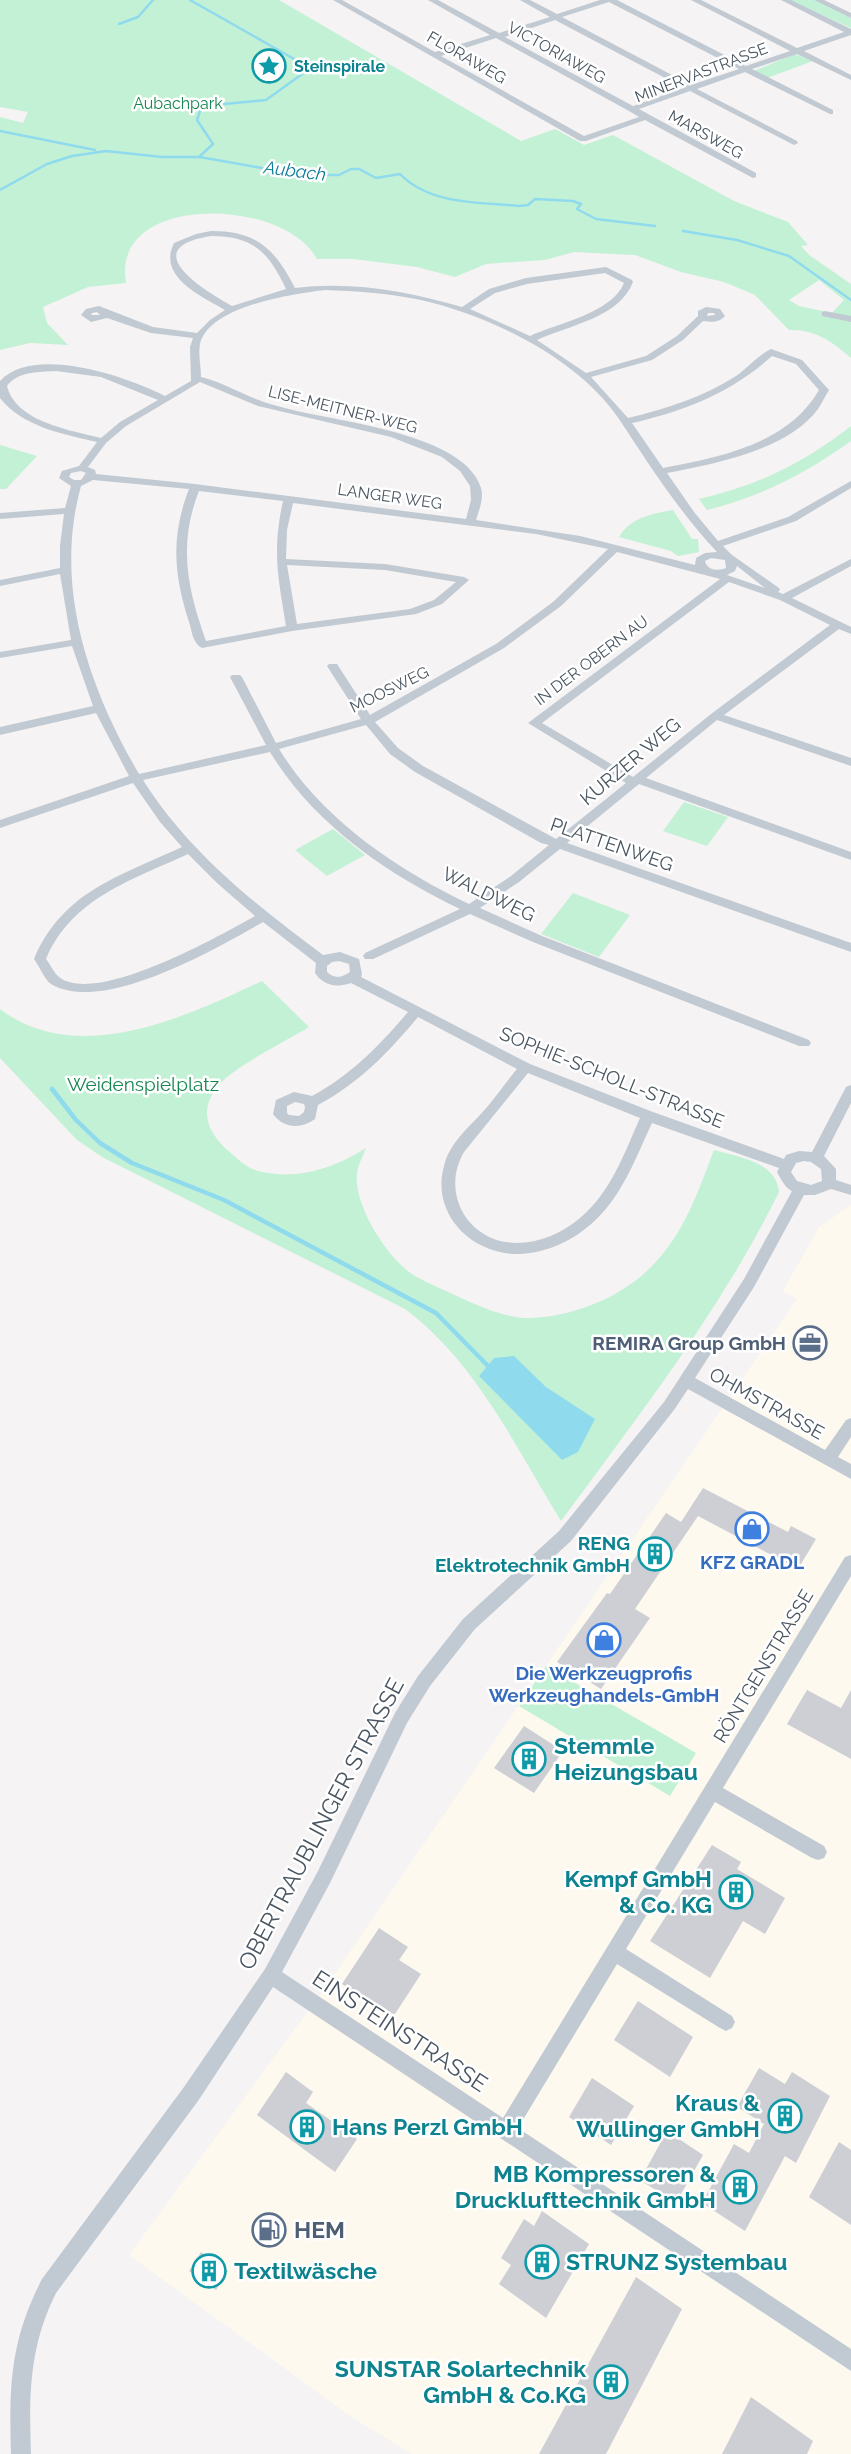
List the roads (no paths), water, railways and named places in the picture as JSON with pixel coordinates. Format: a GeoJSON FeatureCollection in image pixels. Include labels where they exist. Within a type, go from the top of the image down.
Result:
{"type":"FeatureCollection","features":[{"type":"Feature","properties":{"kind":"street","name":"FLORAWEG"},"geometry":{"type":"LineString","coordinates":[[337,0],[583,139]]}},
{"type":"Feature","properties":{"kind":"street","name":"VICTORIAWEG"},"geometry":{"type":"LineString","coordinates":[[432,0],[632,110]]}},
{"type":"Feature","properties":{"kind":"street"},"geometry":{"type":"LineString","coordinates":[[524,0],[794,143]]}},
{"type":"Feature","properties":{"kind":"street"},"geometry":{"type":"LineString","coordinates":[[435,55],[609,0],[830,112]]}},
{"type":"Feature","properties":{"kind":"street"},"geometry":{"type":"LineString","coordinates":[[695,0],[851,78]]}},
{"type":"Feature","properties":{"kind":"street"},"geometry":{"type":"LineString","coordinates":[[785,0],[851,32]]}},
{"type":"Feature","properties":{"kind":"street"},"geometry":{"type":"LineString","coordinates":[[818,0],[851,16]]}},
{"type":"Feature","properties":{"kind":"street","name":"MINERVASTRASSE"},"geometry":{"type":"LineString","coordinates":[[632,110],[851,32]]}},
{"type":"Feature","properties":{"kind":"street","name":"MINERVASTRASSE"},"geometry":{"type":"LineString","coordinates":[[632,110],[646,117]]}},
{"type":"Feature","properties":{"kind":"street","name":"MINERVASTRASSE"},"geometry":{"type":"LineString","coordinates":[[583,139],[646,117]]}},
{"type":"Feature","properties":{"kind":"street","name":"MARSWEG"},"geometry":{"type":"LineString","coordinates":[[646,117],[752,175]]}},
{"type":"Feature","properties":{"kind":"street"},"geometry":{"type":"LineString","coordinates":[[232,309],[180,276],[173,262],[177,245],[205,234],[225,234],[248,240],[260,245],[274,257],[292,291]]}},
{"type":"Feature","properties":{"kind":"street"},"geometry":{"type":"LineString","coordinates":[[463,310],[492,291],[517,283],[606,270],[629,282],[619,297],[593,314],[531,339]]}},
{"type":"Feature","properties":{"kind":"street"},"geometry":{"type":"LineString","coordinates":[[76,483],[91,477],[91,472],[82,468],[103,441],[123,424],[164,399],[192,386],[198,379],[195,346],[198,336],[232,309],[252,300],[292,291],[347,288],[375,290],[421,298],[463,310],[531,339],[584,376],[625,422],[715,544],[784,598],[851,562]]}},
{"type":"Feature","properties":{"kind":"street"},"geometry":{"type":"LineString","coordinates":[[106,314],[151,331],[198,336]]}},
{"type":"Feature","properties":{"kind":"street"},"geometry":{"type":"LineString","coordinates":[[825,314],[851,319]]}},
{"type":"Feature","properties":{"kind":"street"},"geometry":{"type":"LineString","coordinates":[[584,376],[649,358],[674,343],[702,317]]}},
{"type":"Feature","properties":{"kind":"street"},"geometry":{"type":"LineString","coordinates":[[625,422],[687,407],[747,373],[771,352],[799,362],[824,390],[808,413],[766,443],[730,456],[660,471]]}},
{"type":"Feature","properties":{"kind":"street"},"geometry":{"type":"LineString","coordinates":[[103,441],[49,428],[26,419],[5,401],[1,394],[3,384],[25,371],[66,368],[122,379],[164,399]]}},
{"type":"Feature","properties":{"kind":"street","name":"LISE-MEITNER-WEG"},"geometry":{"type":"LineString","coordinates":[[198,379],[222,384],[254,402],[307,417],[372,429],[442,454],[461,467],[475,485],[477,493],[470,523]]}},
{"type":"Feature","properties":{"kind":"street","name":"SOPHIE-SCHOLL-STRASSE"},"geometry":{"type":"LineString","coordinates":[[82,468],[70,469],[63,475],[65,480],[76,483],[65,545],[65,570],[76,642],[116,743],[137,778],[189,849],[263,917],[324,962],[321,969],[328,979],[338,982],[352,978],[525,1066],[648,1116],[786,1165]]}},
{"type":"Feature","properties":{"kind":"street","name":"LANGER WEG"},"geometry":{"type":"LineString","coordinates":[[91,477],[195,487],[580,539],[708,571],[784,598],[851,631]]}},
{"type":"Feature","properties":{"kind":"street"},"geometry":{"type":"LineString","coordinates":[[704,557],[720,554],[731,559],[733,566],[727,571],[708,571],[700,565],[704,557],[715,544],[792,519],[851,484]]}},
{"type":"Feature","properties":{"kind":"street"},"geometry":{"type":"LineString","coordinates":[[195,487],[183,520],[181,554],[186,596],[202,645],[292,628],[412,612],[438,602],[464,580],[385,567],[281,562]]}},
{"type":"Feature","properties":{"kind":"street"},"geometry":{"type":"LineString","coordinates":[[289,499],[282,530],[281,562],[292,628]]}},
{"type":"Feature","properties":{"kind":"street"},"geometry":{"type":"LineString","coordinates":[[0,516],[69,511]]}},
{"type":"Feature","properties":{"kind":"street","name":"MOOSWEG"},"geometry":{"type":"LineString","coordinates":[[0,824],[137,778],[271,748],[368,721],[500,646],[557,604],[615,548]]}},
{"type":"Feature","properties":{"kind":"street","name":"LANGER WEG"},"geometry":{"type":"LineString","coordinates":[[681,565],[704,557]]}},
{"type":"Feature","properties":{"kind":"street"},"geometry":{"type":"LineString","coordinates":[[0,583],[65,570]]}},
{"type":"Feature","properties":{"kind":"street","name":"IN DER OBERN AU"},"geometry":{"type":"LineString","coordinates":[[727,579],[534,723],[635,781],[851,856]]}},
{"type":"Feature","properties":{"kind":"street","name":"KURZER WEG"},"geometry":{"type":"LineString","coordinates":[[369,956],[470,909],[515,879],[715,716],[837,625]]}},
{"type":"Feature","properties":{"kind":"street"},"geometry":{"type":"LineString","coordinates":[[0,655],[76,642]]}},
{"type":"Feature","properties":{"kind":"street","name":"PLATTENWEG"},"geometry":{"type":"LineString","coordinates":[[333,666],[368,721],[394,751],[419,769],[545,841],[851,948]]}},
{"type":"Feature","properties":{"kind":"street","name":"WALDWEG"},"geometry":{"type":"LineString","coordinates":[[236,677],[271,748],[310,798],[335,822],[403,871],[470,909],[560,948],[804,1043]]}},
{"type":"Feature","properties":{"kind":"street"},"geometry":{"type":"LineString","coordinates":[[0,731],[101,708]]}},
{"type":"Feature","properties":{"kind":"street"},"geometry":{"type":"LineString","coordinates":[[715,716],[851,762]]}},
{"type":"Feature","properties":{"kind":"street"},"geometry":{"type":"LineString","coordinates":[[189,849],[103,890],[78,906],[55,927],[44,945],[40,959],[49,976],[59,984],[89,987],[144,976],[190,957],[263,917]]}},
{"type":"Feature","properties":{"kind":"street"},"geometry":{"type":"LineString","coordinates":[[324,962],[340,956],[351,959],[358,966],[352,978]]}},
{"type":"Feature","properties":{"kind":"street"},"geometry":{"type":"LineString","coordinates":[[311,1103],[352,1080],[373,1063],[415,1012]]}},
{"type":"Feature","properties":{"kind":"street"},"geometry":{"type":"LineString","coordinates":[[525,1066],[492,1110],[467,1137],[451,1164],[447,1183],[453,1214],[477,1239],[498,1247],[535,1247],[572,1231],[587,1220],[611,1192],[648,1116]]}},
{"type":"Feature","properties":{"kind":"street"},"geometry":{"type":"LineString","coordinates":[[817,1158],[851,1090]]}},
{"type":"Feature","properties":{"kind":"street"},"geometry":{"type":"LineString","coordinates":[[799,1156],[817,1158],[829,1169],[828,1183],[811,1191],[800,1189],[786,1178],[786,1165],[799,1156]]}},
{"type":"Feature","properties":{"kind":"street"},"geometry":{"type":"LineString","coordinates":[[828,1183],[851,1190]]}},
{"type":"Feature","properties":{"kind":"street","name":"OBERTRAUBLINGER STRASSE"},"geometry":{"type":"LineString","coordinates":[[20,2454],[19,2377],[25,2339],[35,2310],[49,2286],[191,2094],[271,1975],[324,1877],[401,1718],[424,1681],[469,1623],[565,1536],[687,1381],[749,1283],[800,1189]]}},
{"type":"Feature","properties":{"kind":"street","name":"OHMSTRASSE"},"geometry":{"type":"LineString","coordinates":[[687,1381],[851,1472]]}},
{"type":"Feature","properties":{"kind":"street","name":"OHMSTRASSE"},"geometry":{"type":"LineString","coordinates":[[828,1459],[851,1424]]}},
{"type":"Feature","properties":{"kind":"street","name":"RÖNTGENSTRASSE"},"geometry":{"type":"LineString","coordinates":[[506,2130],[851,1562]]}},
{"type":"Feature","properties":{"kind":"street"},"geometry":{"type":"LineString","coordinates":[[712,1791],[818,1853]]}},
{"type":"Feature","properties":{"kind":"street"},"geometry":{"type":"LineString","coordinates":[[615,1952],[726,2022]]}},
{"type":"Feature","properties":{"kind":"street","name":"EINSTEINSTRASSE"},"geometry":{"type":"LineString","coordinates":[[271,1975],[851,2361]]}},
{"type":"Feature","properties":{"kind":"water"},"geometry":{"type":"Polygon","coordinates":[[[514,1356],[546,1387],[595,1419],[578,1452],[562,1460],[479,1376],[494,1358],[514,1356]]]}},
{"type":"Feature","properties":{"kind":"waterway"},"geometry":{"type":"LineString","coordinates":[[119,24],[138,17],[153,0]]}},
{"type":"Feature","properties":{"kind":"waterway"},"geometry":{"type":"LineString","coordinates":[[190,0],[310,68]]}},
{"type":"Feature","properties":{"kind":"waterway"},"geometry":{"type":"LineString","coordinates":[[199,157],[213,144],[197,120],[200,111],[220,101],[224,104],[266,100],[305,72]]}},
{"type":"Feature","properties":{"kind":"waterway"},"geometry":{"type":"LineString","coordinates":[[0,131],[95,150]]}},
{"type":"Feature","properties":{"kind":"waterway","name":"Aubach"},"geometry":{"type":"LineString","coordinates":[[0,190],[47,164],[72,156],[106,151],[162,157],[199,157]]}},
{"type":"Feature","properties":{"kind":"waterway","name":"Aubach"},"geometry":{"type":"LineString","coordinates":[[199,157],[301,175],[339,175],[351,169],[359,169],[376,178],[400,174],[412,184],[440,197],[519,206],[528,205],[535,199],[573,201],[581,204],[577,209],[596,219],[655,226]]}},
{"type":"Feature","properties":{"kind":"waterway","name":"Aubach"},"geometry":{"type":"LineString","coordinates":[[683,231],[737,240],[789,256],[851,300]]}},
{"type":"Feature","properties":{"kind":"waterway"},"geometry":{"type":"LineString","coordinates":[[52,1089],[76,1120],[100,1143],[132,1163],[224,1200],[436,1313],[488,1366]]}},
{"type":"Feature","properties":{"kind":"place","name":"Steinspirale"},"geometry":{"type":"Point","coordinates":[269,66]}},
{"type":"Feature","properties":{"kind":"place","name":"REMIRA Group GmbH"},"geometry":{"type":"Point","coordinates":[810,1343]}},
{"type":"Feature","properties":{"kind":"place","name":"KFZ GRADL"},"geometry":{"type":"Point","coordinates":[752,1529]}},
{"type":"Feature","properties":{"kind":"place","name":"RENG Elektrotechnik GmbH"},"geometry":{"type":"Point","coordinates":[655,1554]}},
{"type":"Feature","properties":{"kind":"place","name":"Die Werkzeugprofis Werkzeughandels-GmbH"},"geometry":{"type":"Point","coordinates":[604,1640]}},
{"type":"Feature","properties":{"kind":"place","name":"Stemmle Heizungsbau"},"geometry":{"type":"Point","coordinates":[529,1759]}},
{"type":"Feature","properties":{"kind":"place","name":"Kempf GmbH & Co. KG"},"geometry":{"type":"Point","coordinates":[736,1892]}},
{"type":"Feature","properties":{"kind":"place","name":"Kraus & Wullinger GmbH"},"geometry":{"type":"Point","coordinates":[785,2116]}},
{"type":"Feature","properties":{"kind":"place","name":"Hans Perzl GmbH"},"geometry":{"type":"Point","coordinates":[307,2127]}},
{"type":"Feature","properties":{"kind":"place","name":"MB Kompressoren & Drucklufttechnik GmbH"},"geometry":{"type":"Point","coordinates":[740,2187]}},
{"type":"Feature","properties":{"kind":"place","name":"HEM"},"geometry":{"type":"Point","coordinates":[269,2230]}},
{"type":"Feature","properties":{"kind":"place","name":"STRUNZ Systembau"},"geometry":{"type":"Point","coordinates":[542,2262]}},
{"type":"Feature","properties":{"kind":"place","name":"Textilwäsche"},"geometry":{"type":"Point","coordinates":[209,2271]}},
{"type":"Feature","properties":{"kind":"place","name":"SUNSTAR Solartechnik GmbH & Co.KG"},"geometry":{"type":"Point","coordinates":[611,2382]}},
{"type":"Feature","properties":{"kind":"park label","name":"Aubachpark"},"geometry":{"type":"Point","coordinates":[178,103]}},
{"type":"Feature","properties":{"kind":"park label","name":"Weidenspielplatz"},"geometry":{"type":"Point","coordinates":[143,1084]}}]}
